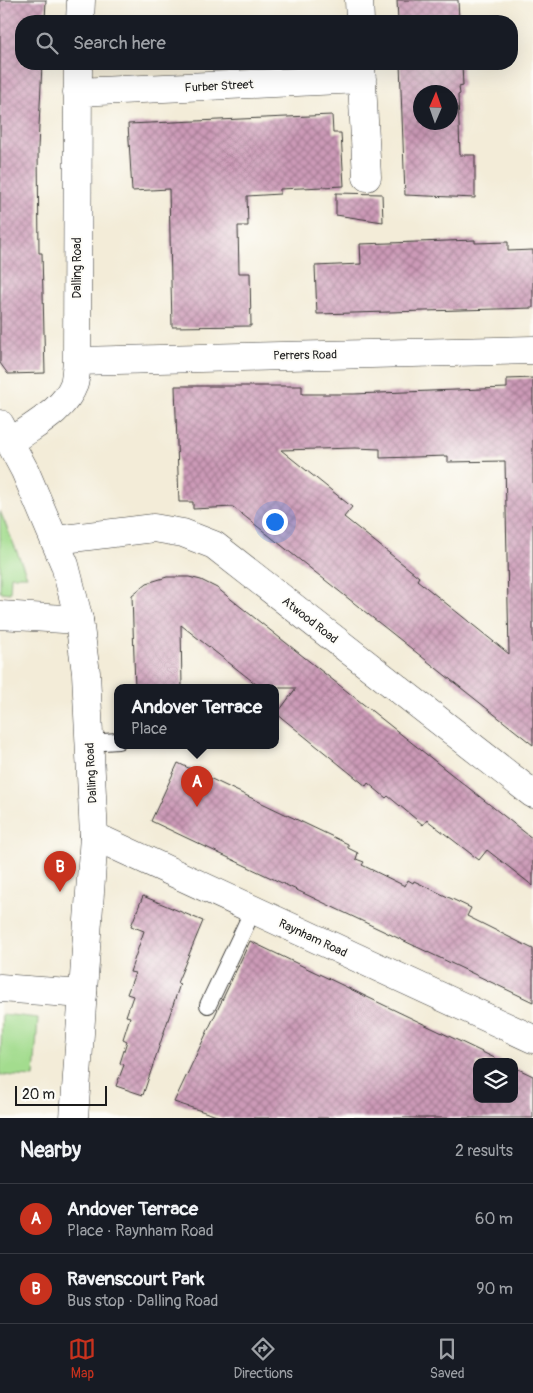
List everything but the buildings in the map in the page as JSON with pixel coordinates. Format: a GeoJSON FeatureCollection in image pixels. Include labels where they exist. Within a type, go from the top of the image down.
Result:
{"type":"FeatureCollection","features":[{"type":"Feature","properties":{"kind":"street"},"geometry":{"type":"LineString","coordinates":[[80,15],[81,0]]}},
{"type":"Feature","properties":{"kind":"street"},"geometry":{"type":"LineString","coordinates":[[359,0],[360,15]]}},
{"type":"Feature","properties":{"kind":"street","name":"Dalling Road"},"geometry":{"type":"LineString","coordinates":[[78,70],[76,92],[77,361],[74,383],[68,396],[58,408],[5,433],[56,540],[65,566],[79,620],[86,673],[94,836],[83,994],[80,1116]]}},
{"type":"Feature","properties":{"kind":"street"},"geometry":{"type":"LineString","coordinates":[[362,71],[367,177]]}},
{"type":"Feature","properties":{"kind":"street","name":"Furber Street"},"geometry":{"type":"LineString","coordinates":[[76,92],[362,71]]}},
{"type":"Feature","properties":{"kind":"street","name":"Perrers Road"},"geometry":{"type":"LineString","coordinates":[[77,361],[533,350]]}},
{"type":"Feature","properties":{"kind":"street","name":"Atwood Road"},"geometry":{"type":"LineString","coordinates":[[56,540],[154,528],[183,533],[214,545],[533,794]]}},
{"type":"Feature","properties":{"kind":"street"},"geometry":{"type":"LineString","coordinates":[[0,615],[79,620]]}},
{"type":"Feature","properties":{"kind":"street","name":"Raynham Road"},"geometry":{"type":"LineString","coordinates":[[94,836],[533,1039]]}},
{"type":"Feature","properties":{"kind":"street"},"geometry":{"type":"LineString","coordinates":[[0,988],[83,994]]}},
{"type":"Feature","properties":{"kind":"lane"},"geometry":{"type":"LineString","coordinates":[[89,743],[114,741]]}},
{"type":"Feature","properties":{"kind":"lane"},"geometry":{"type":"LineString","coordinates":[[208,1004],[253,910]]}},
{"type":"Feature","properties":{"kind":"green space"},"geometry":{"type":"Polygon","coordinates":[[[0,511],[27,576],[11,576],[10,593],[0,592],[0,511]]]}},
{"type":"Feature","properties":{"kind":"green space"},"geometry":{"type":"Polygon","coordinates":[[[2,1014],[38,1018],[34,1077],[0,1075],[2,1014]]]}},
{"type":"Feature","properties":{"kind":"place","name":"Andover Terrace"},"geometry":{"type":"Point","coordinates":[197,807]}},
{"type":"Feature","properties":{"kind":"place","name":"Ravenscourt Park"},"geometry":{"type":"Point","coordinates":[60,892]}}]}
